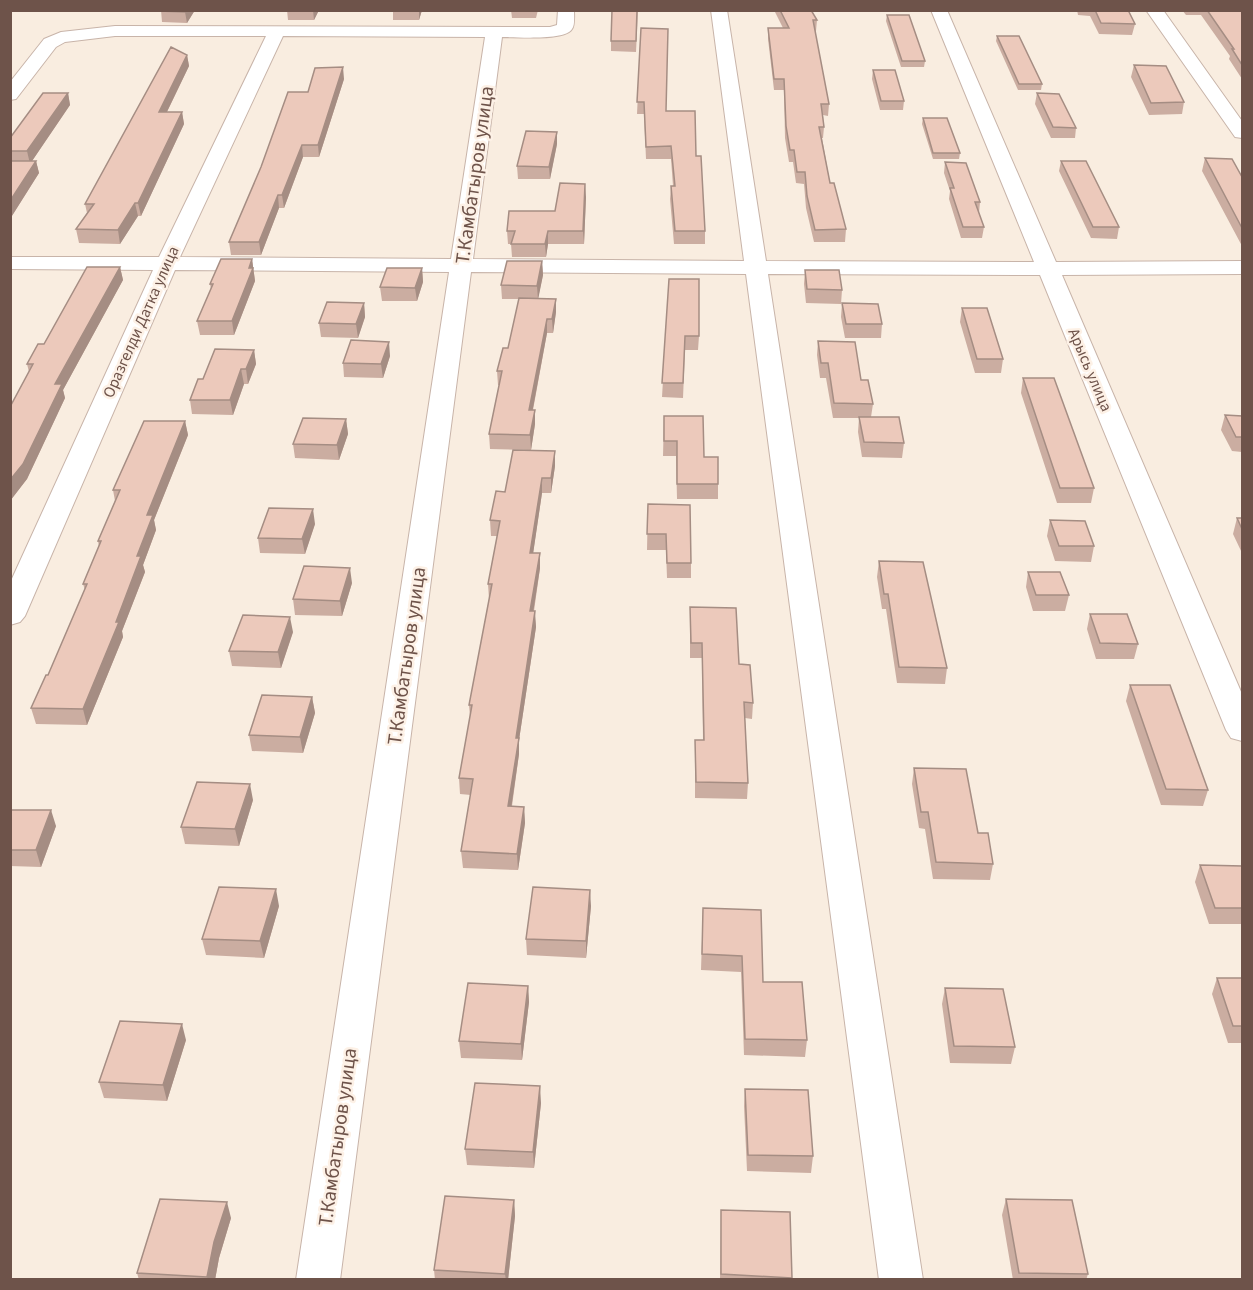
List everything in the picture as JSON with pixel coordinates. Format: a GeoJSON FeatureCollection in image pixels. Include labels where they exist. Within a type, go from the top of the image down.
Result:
{"type":"FeatureCollection","features":[{"type":"Feature","properties":{"kind":"street"},"geometry":{"type":"LineString","coordinates":[[115,31],[113,27],[124,10]]}},
{"type":"Feature","properties":{"kind":"street"},"geometry":{"type":"LineString","coordinates":[[347,31],[355,10]]}},
{"type":"Feature","properties":{"kind":"street"},"geometry":{"type":"LineString","coordinates":[[10,95],[50,43],[61,37],[115,31],[494,32],[561,30],[565,28],[566,10]]}},
{"type":"Feature","properties":{"kind":"street"},"geometry":{"type":"LineString","coordinates":[[719,10],[901,1280]]}},
{"type":"Feature","properties":{"kind":"street","name":"Арысь улица"},"geometry":{"type":"LineString","coordinates":[[939,10],[1242,730]]}},
{"type":"Feature","properties":{"kind":"street"},"geometry":{"type":"LineString","coordinates":[[1154,10],[1242,133]]}},
{"type":"Feature","properties":{"kind":"street","name":"Оразгелди Датка улица"},"geometry":{"type":"LineString","coordinates":[[10,616],[167,263],[277,31]]}},
{"type":"Feature","properties":{"kind":"street","name":"Т.Камбатыров улица"},"geometry":{"type":"LineString","coordinates":[[318,1280],[494,32]]}},
{"type":"Feature","properties":{"kind":"street"},"geometry":{"type":"LineString","coordinates":[[10,263],[1047,269],[1242,267]]}},
{"type":"Feature","properties":{"kind":"building"},"geometry":{"type":"Polygon","coordinates":[[[161,10],[186,10],[185,12],[161,10]]]}},
{"type":"Feature","properties":{"kind":"building"},"geometry":{"type":"Polygon","coordinates":[[[612,10],[637,10],[636,41],[611,41],[612,10]]]}},
{"type":"Feature","properties":{"kind":"building"},"geometry":{"type":"Polygon","coordinates":[[[780,10],[811,10],[817,20],[813,20],[829,104],[821,104],[824,127],[819,127],[830,183],[834,183],[846,229],[815,230],[807,196],[805,172],[797,172],[794,150],[790,150],[786,126],[784,79],[774,79],[768,28],[789,28],[780,10]]]}},
{"type":"Feature","properties":{"kind":"building"},"geometry":{"type":"Polygon","coordinates":[[[1095,10],[1128,10],[1135,24],[1101,23],[1095,10]]]}},
{"type":"Feature","properties":{"kind":"building"},"geometry":{"type":"Polygon","coordinates":[[[1207,10],[1242,10],[1242,65],[1232,49],[1234,49],[1207,10]]]}},
{"type":"Feature","properties":{"kind":"building"},"geometry":{"type":"Polygon","coordinates":[[[887,15],[909,15],[925,61],[902,61],[887,15]]]}},
{"type":"Feature","properties":{"kind":"building"},"geometry":{"type":"Polygon","coordinates":[[[641,28],[668,29],[666,111],[695,111],[696,156],[701,156],[705,231],[675,231],[671,186],[675,186],[671,146],[646,147],[644,102],[637,102],[641,28]]]}},
{"type":"Feature","properties":{"kind":"building"},"geometry":{"type":"Polygon","coordinates":[[[997,36],[1019,36],[1042,84],[1019,84],[997,36]]]}},
{"type":"Feature","properties":{"kind":"building"},"geometry":{"type":"Polygon","coordinates":[[[171,47],[187,55],[159,112],[182,112],[138,203],[135,203],[118,230],[76,229],[94,204],[85,204],[171,47]]]}},
{"type":"Feature","properties":{"kind":"building"},"geometry":{"type":"Polygon","coordinates":[[[1134,65],[1166,66],[1184,102],[1151,103],[1134,65]]]}},
{"type":"Feature","properties":{"kind":"building"},"geometry":{"type":"Polygon","coordinates":[[[343,67],[318,145],[302,145],[282,195],[278,195],[259,242],[229,242],[261,167],[288,92],[308,92],[315,68],[343,67]]]}},
{"type":"Feature","properties":{"kind":"building"},"geometry":{"type":"Polygon","coordinates":[[[873,70],[895,70],[904,101],[881,101],[873,70]]]}},
{"type":"Feature","properties":{"kind":"building"},"geometry":{"type":"Polygon","coordinates":[[[43,93],[68,93],[27,151],[10,151],[10,138],[43,93]]]}},
{"type":"Feature","properties":{"kind":"building"},"geometry":{"type":"Polygon","coordinates":[[[1037,93],[1059,94],[1076,128],[1053,127],[1037,93]]]}},
{"type":"Feature","properties":{"kind":"building"},"geometry":{"type":"Polygon","coordinates":[[[923,118],[947,118],[960,153],[933,153],[923,118]]]}},
{"type":"Feature","properties":{"kind":"building"},"geometry":{"type":"Polygon","coordinates":[[[526,131],[557,132],[549,167],[517,166],[526,131]]]}},
{"type":"Feature","properties":{"kind":"building"},"geometry":{"type":"Polygon","coordinates":[[[1205,158],[1232,159],[1242,177],[1242,228],[1205,158]]]}},
{"type":"Feature","properties":{"kind":"building"},"geometry":{"type":"Polygon","coordinates":[[[10,161],[36,161],[10,201],[10,161]]]}},
{"type":"Feature","properties":{"kind":"building"},"geometry":{"type":"Polygon","coordinates":[[[1061,161],[1086,161],[1119,227],[1093,227],[1061,161]]]}},
{"type":"Feature","properties":{"kind":"building"},"geometry":{"type":"Polygon","coordinates":[[[945,162],[966,163],[980,202],[975,202],[984,227],[963,227],[950,188],[954,188],[945,162]]]}},
{"type":"Feature","properties":{"kind":"building"},"geometry":{"type":"Polygon","coordinates":[[[560,183],[585,184],[583,231],[548,231],[545,244],[511,244],[515,231],[507,231],[509,211],[555,211],[560,183]]]}},
{"type":"Feature","properties":{"kind":"building"},"geometry":{"type":"Polygon","coordinates":[[[221,259],[252,259],[249,268],[253,268],[232,321],[197,321],[213,284],[210,284],[221,259]]]}},
{"type":"Feature","properties":{"kind":"building"},"geometry":{"type":"Polygon","coordinates":[[[507,261],[542,261],[537,286],[501,285],[507,261]]]}},
{"type":"Feature","properties":{"kind":"building"},"geometry":{"type":"Polygon","coordinates":[[[87,267],[120,267],[55,384],[62,384],[23,464],[10,480],[10,407],[33,364],[27,364],[38,344],[44,344],[87,267]]]}},
{"type":"Feature","properties":{"kind":"building"},"geometry":{"type":"Polygon","coordinates":[[[387,268],[422,268],[415,288],[380,287],[387,268]]]}},
{"type":"Feature","properties":{"kind":"building"},"geometry":{"type":"Polygon","coordinates":[[[805,270],[839,270],[842,290],[807,289],[805,270]]]}},
{"type":"Feature","properties":{"kind":"building"},"geometry":{"type":"Polygon","coordinates":[[[669,279],[699,279],[699,336],[685,336],[683,383],[662,383],[669,279]]]}},
{"type":"Feature","properties":{"kind":"building"},"geometry":{"type":"Polygon","coordinates":[[[519,298],[556,299],[552,319],[547,319],[529,410],[535,410],[530,435],[489,434],[502,371],[497,371],[503,348],[508,348],[519,298]]]}},
{"type":"Feature","properties":{"kind":"building"},"geometry":{"type":"Polygon","coordinates":[[[327,302],[364,303],[356,324],[319,323],[327,302]]]}},
{"type":"Feature","properties":{"kind":"building"},"geometry":{"type":"Polygon","coordinates":[[[842,303],[878,304],[882,324],[846,324],[842,303]]]}},
{"type":"Feature","properties":{"kind":"building"},"geometry":{"type":"Polygon","coordinates":[[[962,308],[987,308],[1003,359],[977,359],[962,308]]]}},
{"type":"Feature","properties":{"kind":"building"},"geometry":{"type":"Polygon","coordinates":[[[351,340],[389,342],[381,364],[343,363],[351,340]]]}},
{"type":"Feature","properties":{"kind":"building"},"geometry":{"type":"Polygon","coordinates":[[[818,341],[855,342],[861,380],[868,380],[873,404],[834,403],[828,363],[821,363],[818,341]]]}},
{"type":"Feature","properties":{"kind":"building"},"geometry":{"type":"Polygon","coordinates":[[[215,349],[254,350],[246,369],[241,369],[230,400],[190,400],[198,379],[203,379],[215,349]]]}},
{"type":"Feature","properties":{"kind":"building"},"geometry":{"type":"Polygon","coordinates":[[[1023,378],[1054,378],[1094,488],[1060,488],[1023,378]]]}},
{"type":"Feature","properties":{"kind":"building"},"geometry":{"type":"Polygon","coordinates":[[[1225,415],[1242,416],[1242,437],[1236,437],[1225,415]]]}},
{"type":"Feature","properties":{"kind":"building"},"geometry":{"type":"Polygon","coordinates":[[[664,416],[703,416],[704,457],[718,457],[718,484],[677,484],[677,441],[664,441],[664,416]]]}},
{"type":"Feature","properties":{"kind":"building"},"geometry":{"type":"Polygon","coordinates":[[[859,417],[899,417],[904,443],[864,442],[859,417]]]}},
{"type":"Feature","properties":{"kind":"building"},"geometry":{"type":"Polygon","coordinates":[[[303,418],[346,419],[337,445],[293,444],[303,418]]]}},
{"type":"Feature","properties":{"kind":"building"},"geometry":{"type":"Polygon","coordinates":[[[144,421],[185,421],[147,515],[153,515],[137,556],[141,556],[116,622],[119,622],[83,709],[31,708],[48,675],[87,584],[83,584],[120,490],[113,490],[144,421]]]}},
{"type":"Feature","properties":{"kind":"building"},"geometry":{"type":"Polygon","coordinates":[[[513,450],[555,451],[551,478],[542,478],[530,553],[540,553],[530,611],[535,611],[508,806],[524,807],[517,854],[461,851],[473,779],[459,778],[472,705],[469,705],[492,584],[488,584],[500,521],[490,520],[496,491],[505,492],[513,450]]]}},
{"type":"Feature","properties":{"kind":"building"},"geometry":{"type":"Polygon","coordinates":[[[648,504],[690,505],[691,563],[667,563],[666,534],[647,534],[648,504]]]}},
{"type":"Feature","properties":{"kind":"building"},"geometry":{"type":"Polygon","coordinates":[[[269,508],[313,509],[302,539],[258,538],[269,508]]]}},
{"type":"Feature","properties":{"kind":"building"},"geometry":{"type":"Polygon","coordinates":[[[1237,518],[1242,518],[1242,529],[1237,518]]]}},
{"type":"Feature","properties":{"kind":"building"},"geometry":{"type":"Polygon","coordinates":[[[1050,520],[1085,521],[1094,546],[1059,546],[1050,520]]]}},
{"type":"Feature","properties":{"kind":"building"},"geometry":{"type":"Polygon","coordinates":[[[879,561],[923,562],[947,668],[899,667],[888,594],[884,594],[879,561]]]}},
{"type":"Feature","properties":{"kind":"building"},"geometry":{"type":"Polygon","coordinates":[[[304,566],[350,568],[340,601],[293,599],[304,566]]]}},
{"type":"Feature","properties":{"kind":"building"},"geometry":{"type":"Polygon","coordinates":[[[1028,572],[1060,572],[1069,595],[1036,595],[1028,572]]]}},
{"type":"Feature","properties":{"kind":"building"},"geometry":{"type":"Polygon","coordinates":[[[690,607],[736,608],[739,664],[750,665],[753,703],[744,702],[748,783],[696,782],[695,740],[704,740],[702,643],[691,643],[690,607]]]}},
{"type":"Feature","properties":{"kind":"building"},"geometry":{"type":"Polygon","coordinates":[[[1090,614],[1127,614],[1138,644],[1100,643],[1090,614]]]}},
{"type":"Feature","properties":{"kind":"building"},"geometry":{"type":"Polygon","coordinates":[[[243,615],[290,617],[278,652],[229,651],[243,615]]]}},
{"type":"Feature","properties":{"kind":"building"},"geometry":{"type":"Polygon","coordinates":[[[1130,685],[1170,685],[1208,790],[1166,789],[1130,685]]]}},
{"type":"Feature","properties":{"kind":"building"},"geometry":{"type":"Polygon","coordinates":[[[262,695],[312,697],[300,737],[249,735],[262,695]]]}},
{"type":"Feature","properties":{"kind":"building"},"geometry":{"type":"Polygon","coordinates":[[[914,768],[966,769],[978,833],[988,833],[993,864],[936,862],[928,812],[921,812],[914,768]]]}},
{"type":"Feature","properties":{"kind":"building"},"geometry":{"type":"Polygon","coordinates":[[[197,782],[250,784],[235,829],[181,827],[197,782]]]}},
{"type":"Feature","properties":{"kind":"building"},"geometry":{"type":"Polygon","coordinates":[[[10,810],[51,810],[36,850],[10,850],[10,810]]]}},
{"type":"Feature","properties":{"kind":"building"},"geometry":{"type":"Polygon","coordinates":[[[1200,865],[1242,866],[1242,908],[1215,908],[1200,865]]]}},
{"type":"Feature","properties":{"kind":"building"},"geometry":{"type":"Polygon","coordinates":[[[219,887],[276,889],[260,941],[202,939],[219,887]]]}},
{"type":"Feature","properties":{"kind":"building"},"geometry":{"type":"Polygon","coordinates":[[[533,887],[590,890],[586,941],[526,939],[533,887]]]}},
{"type":"Feature","properties":{"kind":"building"},"geometry":{"type":"Polygon","coordinates":[[[703,908],[761,910],[763,982],[802,982],[807,1040],[745,1039],[742,956],[702,954],[703,908]]]}},
{"type":"Feature","properties":{"kind":"building"},"geometry":{"type":"Polygon","coordinates":[[[1217,978],[1242,978],[1242,1026],[1233,1026],[1217,978]]]}},
{"type":"Feature","properties":{"kind":"building"},"geometry":{"type":"Polygon","coordinates":[[[468,983],[528,986],[521,1044],[459,1041],[468,983]]]}},
{"type":"Feature","properties":{"kind":"building"},"geometry":{"type":"Polygon","coordinates":[[[945,988],[1003,989],[1015,1047],[954,1046],[945,988]]]}},
{"type":"Feature","properties":{"kind":"building"},"geometry":{"type":"Polygon","coordinates":[[[120,1021],[182,1024],[163,1085],[99,1082],[120,1021]]]}},
{"type":"Feature","properties":{"kind":"building"},"geometry":{"type":"Polygon","coordinates":[[[475,1083],[540,1086],[533,1152],[465,1149],[475,1083]]]}},
{"type":"Feature","properties":{"kind":"building"},"geometry":{"type":"Polygon","coordinates":[[[745,1089],[808,1090],[813,1156],[748,1155],[745,1089]]]}},
{"type":"Feature","properties":{"kind":"building"},"geometry":{"type":"Polygon","coordinates":[[[445,1196],[514,1200],[505,1274],[434,1270],[445,1196]]]}},
{"type":"Feature","properties":{"kind":"building"},"geometry":{"type":"Polygon","coordinates":[[[160,1199],[227,1202],[214,1242],[207,1277],[137,1273],[160,1199]]]}},
{"type":"Feature","properties":{"kind":"building"},"geometry":{"type":"Polygon","coordinates":[[[1006,1199],[1072,1200],[1088,1274],[1019,1273],[1006,1199]]]}},
{"type":"Feature","properties":{"kind":"building"},"geometry":{"type":"Polygon","coordinates":[[[721,1210],[790,1212],[792,1278],[721,1274],[721,1210]]]}}]}
